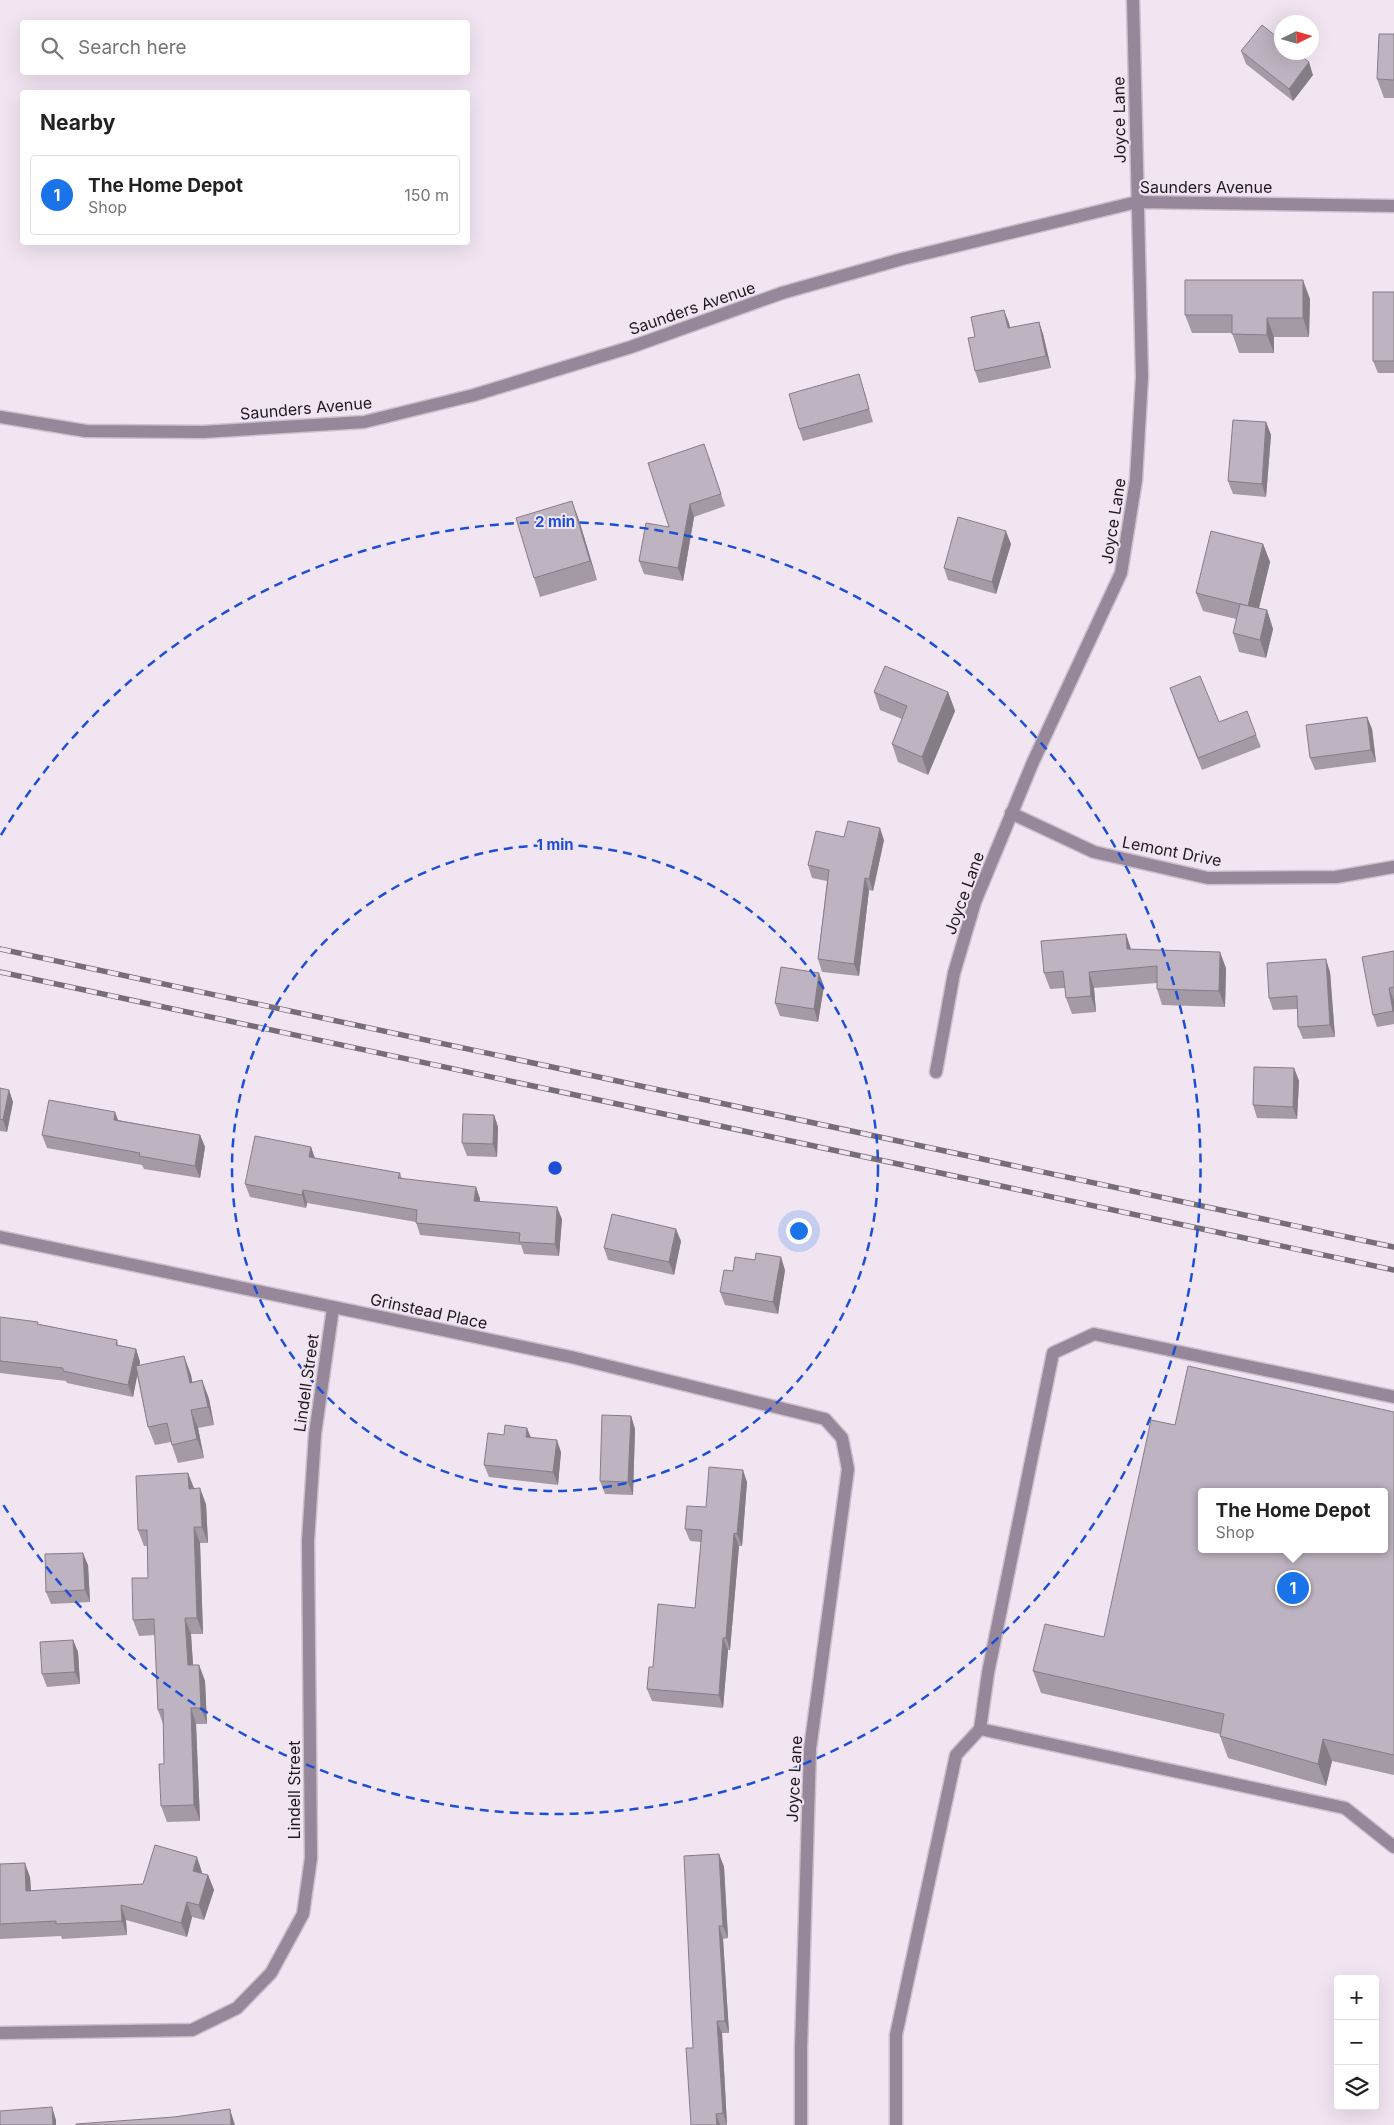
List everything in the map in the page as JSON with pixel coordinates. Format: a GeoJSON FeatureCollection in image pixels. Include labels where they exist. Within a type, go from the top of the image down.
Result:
{"type":"FeatureCollection","features":[{"type":"Feature","properties":{"kind":"street","name":"Joyce Lane"},"geometry":{"type":"LineString","coordinates":[[936,1072],[954,973],[975,902],[1011,813],[1122,573],[1136,480],[1142,377],[1133,0]]}},
{"type":"Feature","properties":{"kind":"street","name":"Saunders Avenue"},"geometry":{"type":"LineString","coordinates":[[0,417],[86,431],[203,432],[364,422],[474,394],[612,352],[800,288],[902,259],[1137,202],[1394,206]]}},
{"type":"Feature","properties":{"kind":"street","name":"Lemont Drive"},"geometry":{"type":"LineString","coordinates":[[1011,813],[1094,852],[1208,878],[1336,877],[1394,866]]}},
{"type":"Feature","properties":{"kind":"street","name":"Grinstead Place"},"geometry":{"type":"LineString","coordinates":[[0,1237],[571,1357],[825,1418],[842,1438]]}},
{"type":"Feature","properties":{"kind":"street","name":"Lindell Street"},"geometry":{"type":"LineString","coordinates":[[0,2033],[192,2030],[237,2008],[271,1972],[303,1914],[311,1858],[308,1541],[315,1434],[333,1308]]}},
{"type":"Feature","properties":{"kind":"street"},"geometry":{"type":"LineString","coordinates":[[896,2125],[896,2035],[956,1755],[980,1729],[988,1673],[1054,1353],[1094,1334],[1394,1397]]}},
{"type":"Feature","properties":{"kind":"street","name":"Joyce Lane"},"geometry":{"type":"LineString","coordinates":[[801,2125],[810,1749],[848,1469],[842,1438]]}},
{"type":"Feature","properties":{"kind":"street"},"geometry":{"type":"LineString","coordinates":[[980,1729],[1345,1808],[1394,1847]]}},
{"type":"Feature","properties":{"kind":"building"},"geometry":{"type":"Polygon","coordinates":[[[1262,25],[1274,35],[1274,60],[1306,60],[1309,62],[1289,89],[1241,51],[1262,25]]]}},
{"type":"Feature","properties":{"kind":"building"},"geometry":{"type":"Polygon","coordinates":[[[1379,34],[1394,34],[1394,80],[1377,79],[1379,34]]]}},
{"type":"Feature","properties":{"kind":"building"},"geometry":{"type":"Polygon","coordinates":[[[1185,280],[1303,280],[1303,318],[1267,318],[1267,335],[1232,334],[1232,315],[1185,315],[1185,280]]]}},
{"type":"Feature","properties":{"kind":"building"},"geometry":{"type":"Polygon","coordinates":[[[1373,292],[1394,292],[1394,361],[1373,361],[1373,292]]]}},
{"type":"Feature","properties":{"kind":"building"},"geometry":{"type":"Polygon","coordinates":[[[1004,310],[1008,328],[1039,322],[1046,356],[975,371],[968,338],[975,337],[971,317],[1004,310]]]}},
{"type":"Feature","properties":{"kind":"building"},"geometry":{"type":"Polygon","coordinates":[[[859,374],[869,409],[799,429],[789,394],[859,374]]]}},
{"type":"Feature","properties":{"kind":"building"},"geometry":{"type":"Polygon","coordinates":[[[1233,420],[1266,422],[1262,484],[1228,481],[1233,420]]]}},
{"type":"Feature","properties":{"kind":"building"},"geometry":{"type":"Polygon","coordinates":[[[704,444],[721,494],[690,504],[678,568],[639,561],[646,523],[669,527],[648,463],[704,444]]]}},
{"type":"Feature","properties":{"kind":"building"},"geometry":{"type":"Polygon","coordinates":[[[572,501],[590,561],[534,578],[516,518],[572,501]]]}},
{"type":"Feature","properties":{"kind":"building"},"geometry":{"type":"Polygon","coordinates":[[[958,517],[1006,531],[992,582],[944,568],[958,517]]]}},
{"type":"Feature","properties":{"kind":"building"},"geometry":{"type":"Polygon","coordinates":[[[1211,531],[1263,544],[1248,606],[1196,593],[1211,531]]]}},
{"type":"Feature","properties":{"kind":"building"},"geometry":{"type":"Polygon","coordinates":[[[1240,604],[1267,610],[1260,640],[1233,633],[1240,604]]]}},
{"type":"Feature","properties":{"kind":"building"},"geometry":{"type":"Polygon","coordinates":[[[885,666],[948,692],[922,757],[892,744],[907,706],[874,692],[885,666]]]}},
{"type":"Feature","properties":{"kind":"building"},"geometry":{"type":"Polygon","coordinates":[[[1200,676],[1219,722],[1247,711],[1256,735],[1198,758],[1170,688],[1200,676]]]}},
{"type":"Feature","properties":{"kind":"building"},"geometry":{"type":"Polygon","coordinates":[[[1367,717],[1371,750],[1310,758],[1306,725],[1367,717]]]}},
{"type":"Feature","properties":{"kind":"building"},"geometry":{"type":"Polygon","coordinates":[[[848,821],[880,828],[869,879],[865,878],[854,964],[818,959],[829,870],[808,865],[816,831],[844,837],[848,821]]]}},
{"type":"Feature","properties":{"kind":"building"},"geometry":{"type":"Polygon","coordinates":[[[1126,934],[1127,949],[1220,952],[1219,991],[1157,989],[1157,966],[1089,972],[1091,996],[1066,998],[1063,971],[1044,973],[1041,941],[1126,934]]]}},
{"type":"Feature","properties":{"kind":"building"},"geometry":{"type":"Polygon","coordinates":[[[1394,951],[1394,987],[1389,988],[1393,1011],[1373,1015],[1362,957],[1394,951]]]}},
{"type":"Feature","properties":{"kind":"building"},"geometry":{"type":"Polygon","coordinates":[[[1326,959],[1330,1025],[1298,1027],[1297,996],[1269,998],[1267,963],[1326,959]]]}},
{"type":"Feature","properties":{"kind":"building"},"geometry":{"type":"Polygon","coordinates":[[[781,967],[819,973],[814,1009],[775,1003],[781,967]]]}},
{"type":"Feature","properties":{"kind":"building"},"geometry":{"type":"Polygon","coordinates":[[[1254,1067],[1294,1068],[1293,1107],[1253,1105],[1254,1067]]]}},
{"type":"Feature","properties":{"kind":"building"},"geometry":{"type":"Polygon","coordinates":[[[0,1088],[9,1090],[3,1120],[0,1119],[0,1088]]]}},
{"type":"Feature","properties":{"kind":"building"},"geometry":{"type":"Polygon","coordinates":[[[49,1100],[115,1112],[114,1120],[200,1135],[195,1166],[139,1156],[140,1153],[42,1135],[49,1100]]]}},
{"type":"Feature","properties":{"kind":"building"},"geometry":{"type":"Polygon","coordinates":[[[463,1114],[494,1115],[493,1144],[462,1143],[463,1114]]]}},
{"type":"Feature","properties":{"kind":"building"},"geometry":{"type":"Polygon","coordinates":[[[255,1136],[311,1147],[309,1157],[400,1173],[398,1178],[476,1187],[474,1201],[557,1207],[555,1244],[519,1242],[520,1233],[416,1223],[417,1210],[303,1190],[302,1195],[245,1184],[255,1136]]]}},
{"type":"Feature","properties":{"kind":"building"},"geometry":{"type":"Polygon","coordinates":[[[612,1214],[676,1229],[669,1262],[604,1248],[612,1214]]]}},
{"type":"Feature","properties":{"kind":"building"},"geometry":{"type":"Polygon","coordinates":[[[756,1253],[781,1257],[773,1302],[720,1292],[724,1270],[733,1271],[735,1257],[755,1260],[756,1253]]]}},
{"type":"Feature","properties":{"kind":"building"},"geometry":{"type":"Polygon","coordinates":[[[0,1317],[38,1322],[37,1324],[117,1340],[116,1345],[136,1349],[128,1385],[63,1371],[63,1368],[0,1361],[0,1317]]]}},
{"type":"Feature","properties":{"kind":"building"},"geometry":{"type":"Polygon","coordinates":[[[184,1356],[190,1383],[202,1380],[208,1407],[191,1410],[197,1439],[172,1445],[167,1423],[148,1427],[136,1366],[184,1356]]]}},
{"type":"Feature","properties":{"kind":"building"},"geometry":{"type":"Polygon","coordinates":[[[1188,1366],[1394,1412],[1394,1755],[1323,1739],[1318,1764],[1220,1736],[1224,1714],[1033,1671],[1045,1624],[1104,1637],[1151,1420],[1175,1425],[1188,1366]]]}},
{"type":"Feature","properties":{"kind":"building"},"geometry":{"type":"Polygon","coordinates":[[[602,1415],[631,1416],[628,1482],[600,1481],[602,1415]]]}},
{"type":"Feature","properties":{"kind":"building"},"geometry":{"type":"Polygon","coordinates":[[[505,1425],[527,1428],[526,1437],[557,1440],[553,1472],[484,1465],[488,1433],[504,1435],[505,1425]]]}},
{"type":"Feature","properties":{"kind":"building"},"geometry":{"type":"Polygon","coordinates":[[[709,1467],[743,1470],[737,1534],[734,1533],[726,1638],[723,1638],[719,1695],[647,1689],[649,1667],[653,1667],[658,1604],[695,1608],[702,1530],[685,1529],[687,1506],[706,1507],[709,1467]]]}},
{"type":"Feature","properties":{"kind":"building"},"geometry":{"type":"Polygon","coordinates":[[[188,1473],[189,1489],[200,1488],[202,1527],[194,1527],[197,1618],[185,1618],[188,1665],[199,1665],[201,1708],[191,1708],[194,1805],[161,1806],[159,1764],[164,1764],[163,1709],[158,1710],[154,1619],[133,1620],[132,1578],[148,1578],[147,1530],[138,1530],[136,1476],[188,1473]]]}},
{"type":"Feature","properties":{"kind":"building"},"geometry":{"type":"Polygon","coordinates":[[[83,1553],[85,1590],[46,1592],[45,1554],[83,1553]]]}},
{"type":"Feature","properties":{"kind":"building"},"geometry":{"type":"Polygon","coordinates":[[[73,1640],[75,1672],[42,1674],[40,1642],[73,1640]]]}},
{"type":"Feature","properties":{"kind":"building"},"geometry":{"type":"Polygon","coordinates":[[[155,1845],[197,1857],[193,1871],[208,1875],[199,1905],[187,1902],[181,1923],[121,1905],[122,1921],[56,1924],[56,1921],[0,1924],[0,1864],[25,1863],[26,1891],[143,1884],[155,1845]]]}},
{"type":"Feature","properties":{"kind":"building"},"geometry":{"type":"Polygon","coordinates":[[[719,1854],[723,1926],[719,1926],[725,2021],[717,2021],[723,2113],[716,2114],[717,2125],[691,2125],[686,2048],[693,2048],[684,1856],[719,1854]]]}},
{"type":"Feature","properties":{"kind":"building"},"geometry":{"type":"Polygon","coordinates":[[[52,2107],[53,2125],[0,2125],[0,2111],[52,2107]]]}},
{"type":"Feature","properties":{"kind":"building"},"geometry":{"type":"Polygon","coordinates":[[[230,2109],[231,2125],[76,2125],[174,2117],[230,2109]]]}},
{"type":"Feature","properties":{"kind":"railway"},"geometry":{"type":"LineString","coordinates":[[0,949],[1394,1247]]}},
{"type":"Feature","properties":{"kind":"railway"},"geometry":{"type":"LineString","coordinates":[[0,972],[1394,1270]]}},
{"type":"Feature","properties":{"kind":"place","name":"The Home Depot"},"geometry":{"type":"Point","coordinates":[1293,1588]}}]}
